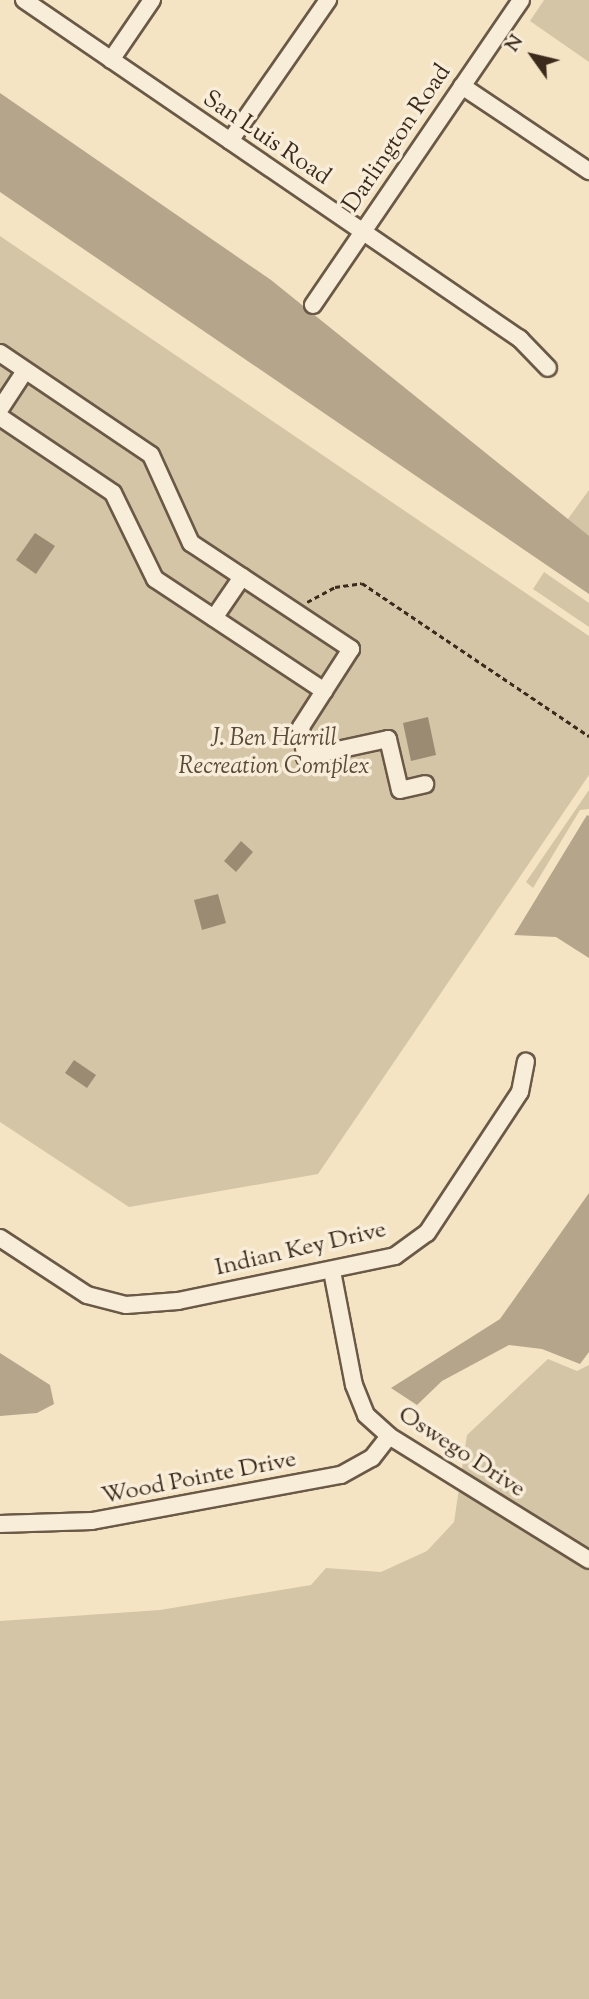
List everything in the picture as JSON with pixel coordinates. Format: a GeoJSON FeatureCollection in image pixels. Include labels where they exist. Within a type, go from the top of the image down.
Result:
{"type":"FeatureCollection","features":[{"type":"Feature","properties":{"kind":"street","name":"San Luis Road"},"geometry":{"type":"LineString","coordinates":[[24,0],[520,339],[548,368]]}},
{"type":"Feature","properties":{"kind":"street"},"geometry":{"type":"LineString","coordinates":[[111,60],[152,0]]}},
{"type":"Feature","properties":{"kind":"street"},"geometry":{"type":"LineString","coordinates":[[230,141],[328,0]]}},
{"type":"Feature","properties":{"kind":"street","name":"Darlington Road"},"geometry":{"type":"LineString","coordinates":[[313,305],[520,0]]}},
{"type":"Feature","properties":{"kind":"street"},"geometry":{"type":"LineString","coordinates":[[462,86],[589,171]]}},
{"type":"Feature","properties":{"kind":"street"},"geometry":{"type":"LineString","coordinates":[[0,353],[150,455],[191,543],[351,649],[301,727],[305,758],[388,739],[400,790],[425,784]]}},
{"type":"Feature","properties":{"kind":"street"},"geometry":{"type":"LineString","coordinates":[[0,409],[25,371]]}},
{"type":"Feature","properties":{"kind":"street"},"geometry":{"type":"LineString","coordinates":[[0,417],[113,493],[155,579],[324,691]]}},
{"type":"Feature","properties":{"kind":"street"},"geometry":{"type":"LineString","coordinates":[[214,618],[242,577]]}},
{"type":"Feature","properties":{"kind":"street","name":"Indian Key Drive"},"geometry":{"type":"LineString","coordinates":[[0,1238],[87,1295],[126,1305],[178,1301],[395,1256],[427,1233],[520,1092],[526,1062]]}},
{"type":"Feature","properties":{"kind":"street","name":"Oswego Drive"},"geometry":{"type":"LineString","coordinates":[[332,1271],[359,1401],[389,1436],[589,1560]]}},
{"type":"Feature","properties":{"kind":"street","name":"Wood Pointe Drive"},"geometry":{"type":"LineString","coordinates":[[0,1524],[92,1521],[341,1475],[373,1458],[389,1436]]}},
{"type":"Feature","properties":{"kind":"path"},"geometry":{"type":"LineString","coordinates":[[292,610],[335,587],[362,583],[589,736]]}},
{"type":"Feature","properties":{"kind":"green space"},"geometry":{"type":"Polygon","coordinates":[[[544,0],[589,0],[589,62],[530,21],[544,0]]]}},
{"type":"Feature","properties":{"kind":"green space","name":"J. Ben Harrill Recreation Complex"},"geometry":{"type":"Polygon","coordinates":[[[0,236],[589,636],[589,775],[318,1174],[129,1207],[0,1122],[0,236]]]}},
{"type":"Feature","properties":{"kind":"green space"},"geometry":{"type":"Polygon","coordinates":[[[589,490],[589,554],[557,534],[589,490]]]}},
{"type":"Feature","properties":{"kind":"green space"},"geometry":{"type":"Polygon","coordinates":[[[544,572],[589,603],[589,627],[533,589],[544,572]]]}},
{"type":"Feature","properties":{"kind":"green space"},"geometry":{"type":"Polygon","coordinates":[[[589,790],[589,809],[580,810],[533,888],[526,882],[589,790]]]}},
{"type":"Feature","properties":{"kind":"green space"},"geometry":{"type":"Polygon","coordinates":[[[548,1359],[577,1371],[589,1365],[589,1999],[0,1999],[0,1621],[160,1610],[311,1585],[326,1568],[381,1572],[427,1551],[454,1522],[467,1435],[548,1359]]]}},
{"type":"Feature","properties":{"kind":"shaded area"},"geometry":{"type":"Polygon","coordinates":[[[0,93],[271,280],[589,536],[589,594],[0,192],[0,93]]]}},
{"type":"Feature","properties":{"kind":"shaded area"},"geometry":{"type":"Polygon","coordinates":[[[587,815],[589,958],[556,937],[514,935],[587,815]]]}},
{"type":"Feature","properties":{"kind":"shaded area"},"geometry":{"type":"Polygon","coordinates":[[[589,1193],[589,1352],[580,1364],[542,1349],[509,1345],[442,1381],[417,1405],[391,1388],[500,1319],[589,1193]]]}},
{"type":"Feature","properties":{"kind":"shaded area"},"geometry":{"type":"Polygon","coordinates":[[[0,1353],[50,1385],[54,1404],[37,1413],[0,1416],[0,1353]]]}},
{"type":"Feature","properties":{"kind":"building"},"geometry":{"type":"Polygon","coordinates":[[[35,533],[55,546],[36,574],[16,560],[35,533]]]}},
{"type":"Feature","properties":{"kind":"building"},"geometry":{"type":"Polygon","coordinates":[[[428,717],[436,755],[411,761],[403,723],[428,717]]]}},
{"type":"Feature","properties":{"kind":"building"},"geometry":{"type":"Polygon","coordinates":[[[241,841],[253,852],[236,872],[224,861],[241,841]]]}},
{"type":"Feature","properties":{"kind":"building"},"geometry":{"type":"Polygon","coordinates":[[[218,894],[226,923],[202,930],[194,900],[218,894]]]}},
{"type":"Feature","properties":{"kind":"building"},"geometry":{"type":"Polygon","coordinates":[[[74,1060],[96,1075],[87,1088],[65,1073],[74,1060]]]}}]}
